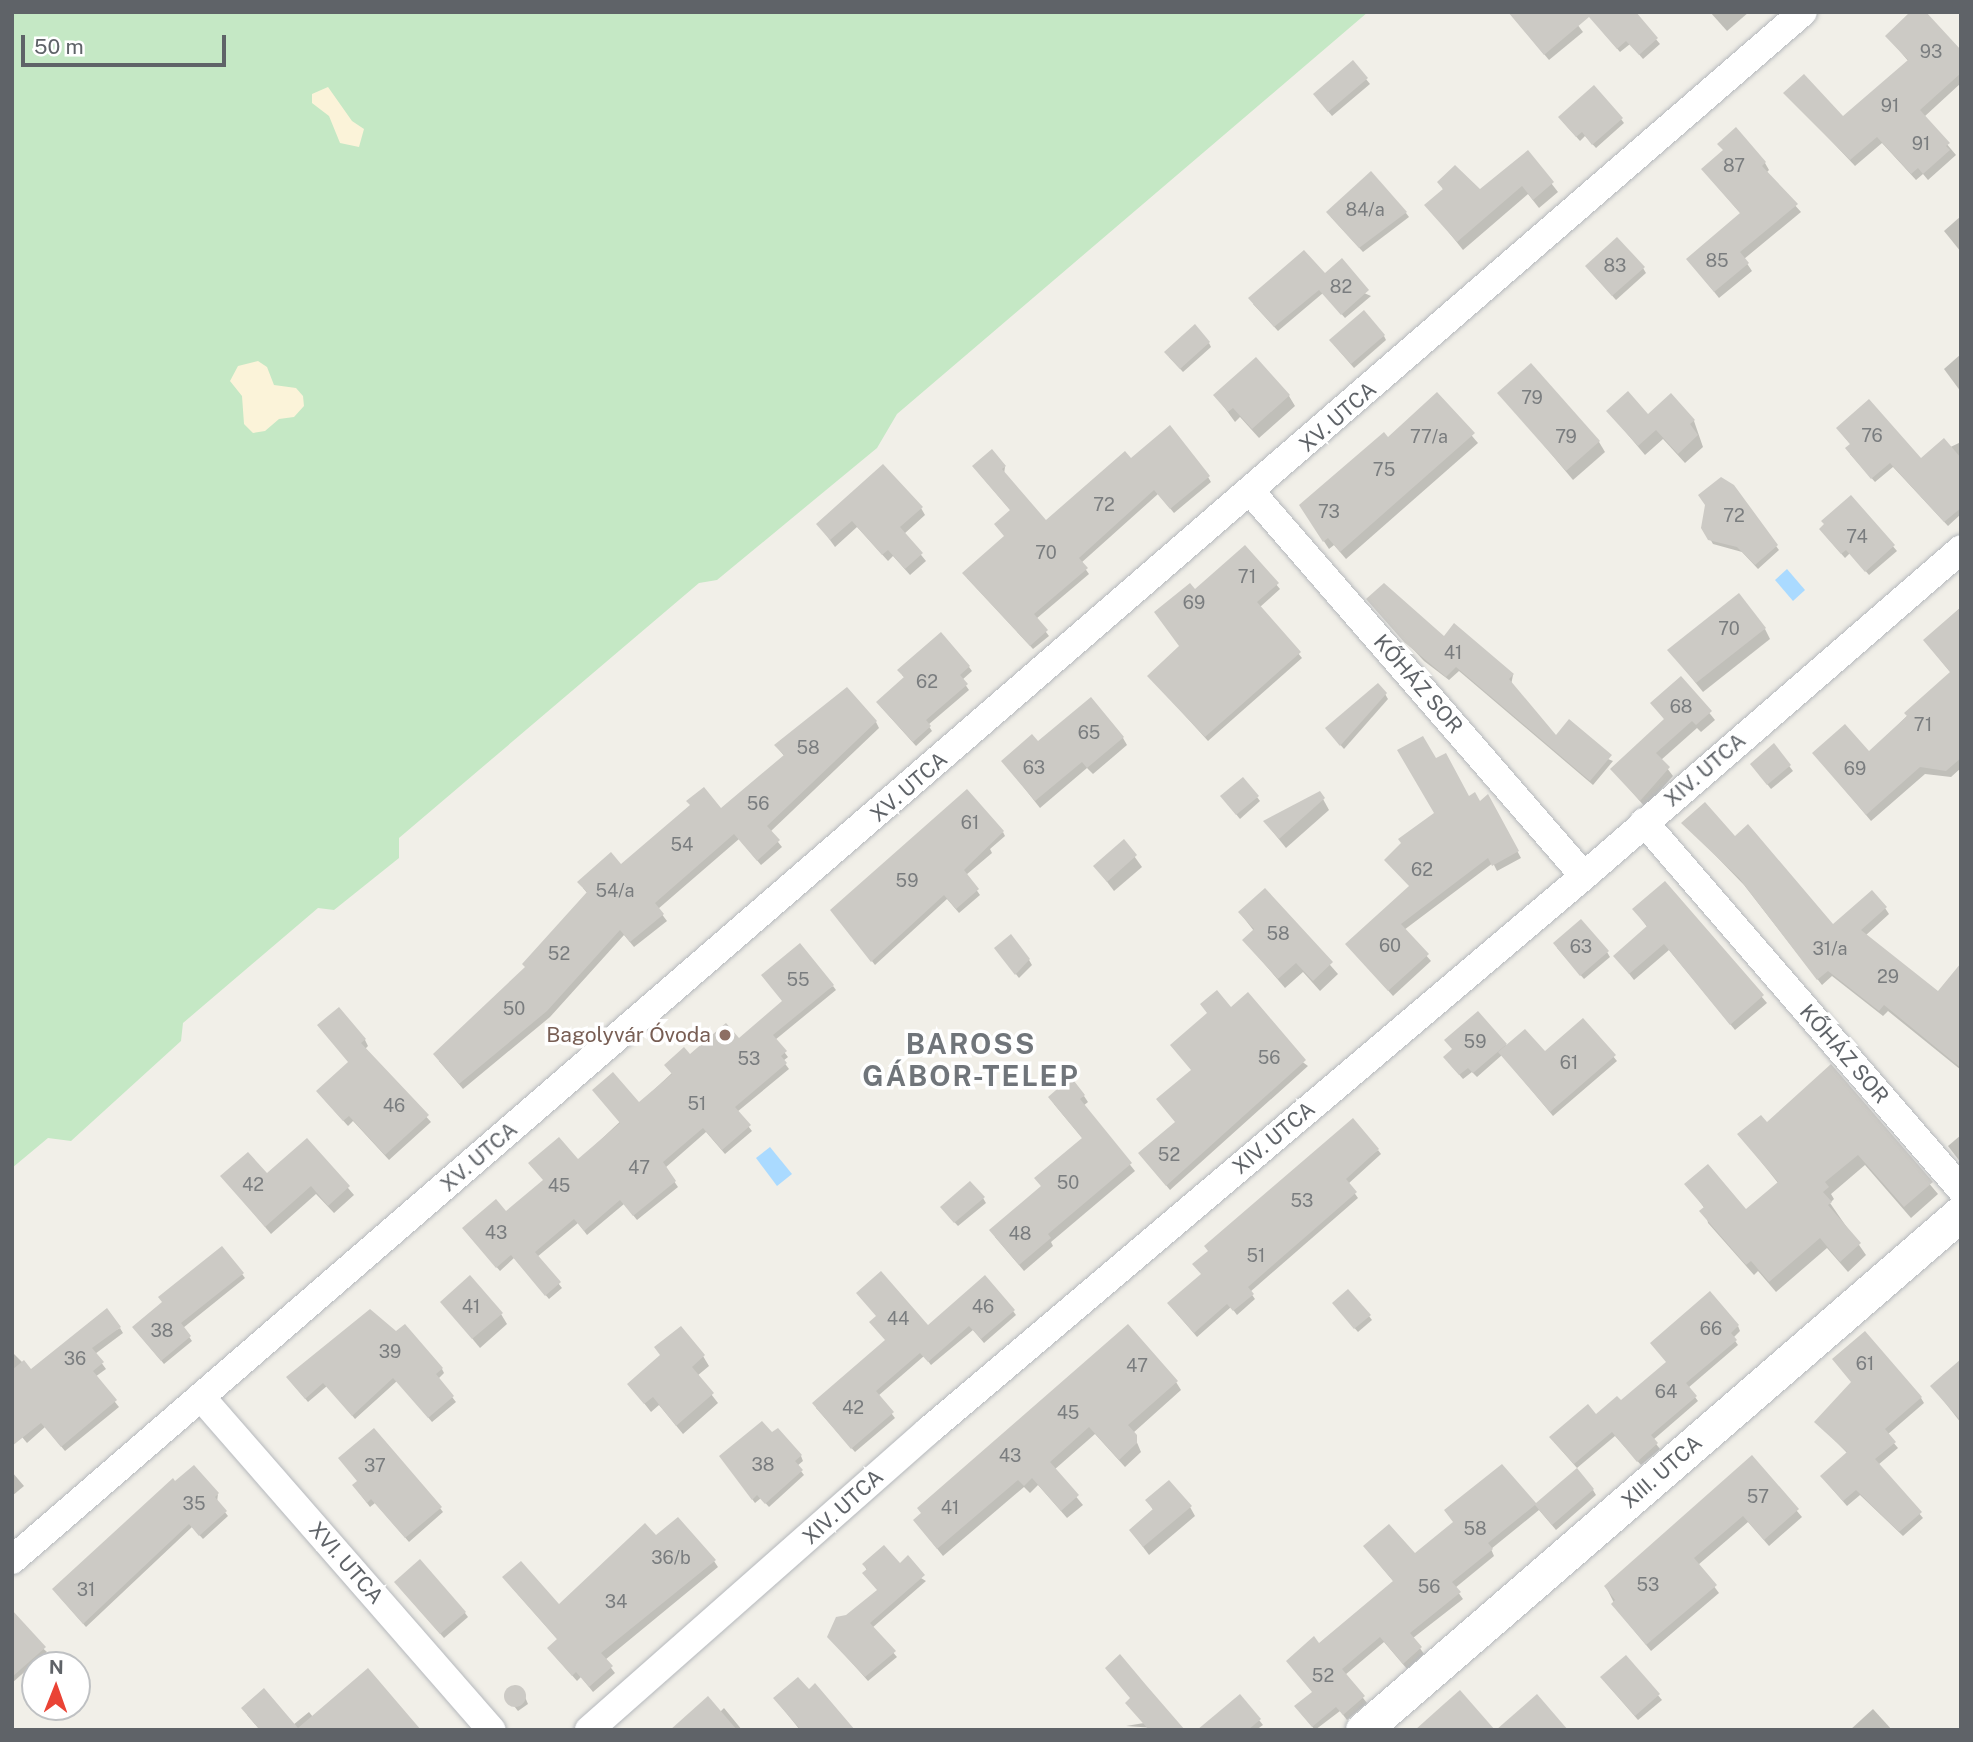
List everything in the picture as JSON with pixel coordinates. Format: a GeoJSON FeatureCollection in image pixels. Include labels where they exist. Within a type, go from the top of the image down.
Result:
{"type":"FeatureCollection","features":[{"type":"Feature","properties":{"kind":"street","name":"XV. UTCA"},"geometry":{"type":"LineString","coordinates":[[12,1560],[1251,492],[1803,12]]}},
{"type":"Feature","properties":{"kind":"street","name":"KŐHÁZ SOR"},"geometry":{"type":"LineString","coordinates":[[1251,492],[1584,876]]}},
{"type":"Feature","properties":{"kind":"street","name":"XIV. UTCA"},"geometry":{"type":"LineString","coordinates":[[589,1730],[928,1431],[1584,876],[1961,549]]}},
{"type":"Feature","properties":{"kind":"street","name":"KŐHÁZ SOR"},"geometry":{"type":"LineString","coordinates":[[1644,822],[1961,1189]]}},
{"type":"Feature","properties":{"kind":"street","name":"XIII. UTCA"},"geometry":{"type":"LineString","coordinates":[[1363,1730],[1961,1213]]}},
{"type":"Feature","properties":{"kind":"street","name":"XVI. UTCA"},"geometry":{"type":"LineString","coordinates":[[201,1397],[491,1730]]}},
{"type":"Feature","properties":{"kind":"green space"},"geometry":{"type":"Polygon","coordinates":[[[12,12],[1368,12],[897,414],[877,448],[717,580],[699,583],[399,838],[399,858],[334,910],[318,908],[183,1023],[181,1041],[71,1141],[48,1138],[12,1168],[12,12]]]}},
{"type":"Feature","properties":{"kind":"sand"},"geometry":{"type":"Polygon","coordinates":[[[328,87],[352,121],[364,129],[359,147],[340,143],[329,116],[312,103],[312,94],[328,87]]]}},
{"type":"Feature","properties":{"kind":"sand"},"geometry":{"type":"Polygon","coordinates":[[[258,361],[267,367],[274,385],[296,388],[303,396],[304,406],[294,417],[279,419],[265,431],[253,433],[244,424],[242,396],[230,381],[238,366],[258,361]]]}},
{"type":"Feature","properties":{"kind":"water"},"geometry":{"type":"Polygon","coordinates":[[[1787,569],[1805,590],[1793,601],[1775,580],[1787,569]]]}},
{"type":"Feature","properties":{"kind":"water"},"geometry":{"type":"Polygon","coordinates":[[[770,1147],[792,1174],[777,1186],[756,1158],[770,1147]]]}},
{"type":"Feature","properties":{"kind":"building"},"geometry":{"type":"Polygon","coordinates":[[[1508,12],[1636,12],[1658,38],[1639,55],[1626,41],[1617,49],[1589,17],[1544,55],[1508,12]]]}},
{"type":"Feature","properties":{"kind":"building"},"geometry":{"type":"Polygon","coordinates":[[[1910,12],[1926,12],[1961,50],[1961,73],[1920,110],[1950,143],[1946,146],[1950,150],[1923,174],[1918,168],[1911,174],[1877,137],[1850,160],[1783,93],[1804,74],[1843,116],[1908,60],[1885,36],[1910,12]]]}},
{"type":"Feature","properties":{"kind":"building"},"geometry":{"type":"Polygon","coordinates":[[[1353,60],[1368,78],[1328,112],[1313,94],[1353,60]]]}},
{"type":"Feature","properties":{"kind":"building"},"geometry":{"type":"Polygon","coordinates":[[[1594,85],[1623,118],[1592,145],[1582,132],[1576,137],[1558,117],[1594,85]]]}},
{"type":"Feature","properties":{"kind":"building"},"geometry":{"type":"Polygon","coordinates":[[[1736,127],[1766,162],[1762,166],[1798,204],[1740,252],[1749,263],[1714,292],[1686,259],[1740,213],[1701,169],[1723,150],[1717,144],[1736,127]]]}},
{"type":"Feature","properties":{"kind":"building"},"geometry":{"type":"Polygon","coordinates":[[[1528,150],[1554,182],[1533,200],[1522,186],[1457,242],[1424,205],[1443,189],[1437,182],[1455,165],[1480,189],[1528,150]]]}},
{"type":"Feature","properties":{"kind":"building"},"geometry":{"type":"Polygon","coordinates":[[[1371,171],[1407,212],[1359,248],[1326,212],[1371,171]]]}},
{"type":"Feature","properties":{"kind":"building"},"geometry":{"type":"Polygon","coordinates":[[[1617,237],[1645,267],[1612,296],[1585,266],[1617,237]]]}},
{"type":"Feature","properties":{"kind":"building"},"geometry":{"type":"Polygon","coordinates":[[[1304,250],[1325,273],[1342,258],[1369,290],[1341,315],[1319,290],[1274,327],[1248,298],[1304,250]]]}},
{"type":"Feature","properties":{"kind":"building"},"geometry":{"type":"Polygon","coordinates":[[[1364,310],[1385,335],[1351,364],[1329,340],[1364,310]]]}},
{"type":"Feature","properties":{"kind":"building"},"geometry":{"type":"Polygon","coordinates":[[[1195,324],[1210,342],[1180,369],[1164,352],[1195,324]]]}},
{"type":"Feature","properties":{"kind":"building"},"geometry":{"type":"Polygon","coordinates":[[[1256,357],[1290,395],[1252,429],[1233,408],[1228,412],[1213,395],[1256,357]]]}},
{"type":"Feature","properties":{"kind":"building"},"geometry":{"type":"Polygon","coordinates":[[[1531,363],[1600,441],[1566,471],[1497,393],[1531,363]]]}},
{"type":"Feature","properties":{"kind":"building"},"geometry":{"type":"Polygon","coordinates":[[[1628,391],[1648,414],[1671,393],[1695,420],[1690,424],[1698,435],[1678,454],[1656,430],[1638,446],[1606,411],[1628,391]]]}},
{"type":"Feature","properties":{"kind":"building"},"geometry":{"type":"Polygon","coordinates":[[[1437,392],[1475,433],[1340,552],[1328,538],[1323,542],[1299,505],[1384,432],[1388,437],[1437,392]]]}},
{"type":"Feature","properties":{"kind":"building"},"geometry":{"type":"Polygon","coordinates":[[[1869,399],[1921,458],[1944,438],[1961,458],[1961,508],[1944,522],[1890,463],[1871,479],[1845,448],[1850,444],[1836,428],[1869,399]]]}},
{"type":"Feature","properties":{"kind":"building"},"geometry":{"type":"Polygon","coordinates":[[[1170,425],[1210,476],[1170,509],[1154,490],[1079,558],[1088,568],[1034,614],[1048,630],[1030,646],[962,573],[1004,536],[994,524],[1010,510],[972,466],[992,449],[1006,466],[1002,469],[1046,520],[1125,451],[1131,458],[1170,425]]]}},
{"type":"Feature","properties":{"kind":"building"},"geometry":{"type":"Polygon","coordinates":[[[883,464],[923,507],[900,527],[923,553],[905,569],[888,550],[882,555],[852,521],[830,540],[816,524],[883,464]]]}},
{"type":"Feature","properties":{"kind":"building"},"geometry":{"type":"Polygon","coordinates":[[[1721,477],[1734,485],[1778,545],[1755,565],[1737,547],[1708,540],[1701,528],[1705,505],[1698,495],[1721,477]]]}},
{"type":"Feature","properties":{"kind":"building"},"geometry":{"type":"Polygon","coordinates":[[[1851,495],[1895,545],[1865,572],[1846,550],[1841,554],[1819,529],[1824,524],[1821,521],[1851,495]]]}},
{"type":"Feature","properties":{"kind":"building"},"geometry":{"type":"Polygon","coordinates":[[[1245,545],[1279,583],[1257,602],[1301,652],[1205,737],[1147,676],[1179,646],[1154,612],[1190,583],[1195,589],[1245,545]]]}},
{"type":"Feature","properties":{"kind":"building"},"geometry":{"type":"Polygon","coordinates":[[[1384,583],[1444,636],[1454,623],[1514,674],[1509,679],[1556,735],[1569,719],[1612,755],[1590,781],[1456,667],[1446,677],[1404,642],[1366,599],[1384,583]]]}},
{"type":"Feature","properties":{"kind":"building"},"geometry":{"type":"Polygon","coordinates":[[[1739,593],[1766,628],[1696,683],[1667,650],[1739,593]]]}},
{"type":"Feature","properties":{"kind":"building"},"geometry":{"type":"Polygon","coordinates":[[[1961,607],[1961,758],[1946,771],[1920,767],[1866,815],[1812,753],[1845,724],[1869,751],[1907,716],[1904,713],[1950,672],[1923,640],[1961,607]]]}},
{"type":"Feature","properties":{"kind":"building"},"geometry":{"type":"Polygon","coordinates":[[[941,632],[970,666],[960,675],[968,684],[926,720],[931,726],[913,742],[876,702],[904,677],[897,670],[941,632]]]}},
{"type":"Feature","properties":{"kind":"building"},"geometry":{"type":"Polygon","coordinates":[[[1681,676],[1712,711],[1696,725],[1692,721],[1656,753],[1670,767],[1640,801],[1610,769],[1664,719],[1650,703],[1681,676]]]}},
{"type":"Feature","properties":{"kind":"building"},"geometry":{"type":"Polygon","coordinates":[[[1378,683],[1387,693],[1340,746],[1325,728],[1378,683]]]}},
{"type":"Feature","properties":{"kind":"building"},"geometry":{"type":"Polygon","coordinates":[[[847,687],[877,721],[767,826],[780,840],[757,861],[734,834],[655,903],[664,914],[630,942],[620,930],[547,1011],[459,1084],[433,1054],[525,967],[522,964],[587,892],[577,882],[611,852],[621,864],[690,805],[686,801],[704,787],[721,808],[784,755],[774,745],[847,687]]]}},
{"type":"Feature","properties":{"kind":"building"},"geometry":{"type":"Polygon","coordinates":[[[1091,697],[1124,737],[1087,768],[1082,762],[1035,801],[1001,761],[1032,734],[1038,741],[1091,697]]]}},
{"type":"Feature","properties":{"kind":"building"},"geometry":{"type":"Polygon","coordinates":[[[1423,736],[1436,758],[1446,753],[1469,796],[1475,792],[1480,801],[1488,794],[1519,851],[1492,866],[1488,858],[1401,924],[1429,954],[1388,991],[1345,944],[1409,886],[1384,860],[1401,843],[1398,839],[1434,813],[1397,750],[1423,736]]]}},
{"type":"Feature","properties":{"kind":"building"},"geometry":{"type":"Polygon","coordinates":[[[1774,743],[1791,765],[1767,785],[1750,764],[1774,743]]]}},
{"type":"Feature","properties":{"kind":"building"},"geometry":{"type":"Polygon","coordinates":[[[1243,777],[1259,796],[1236,815],[1220,796],[1243,777]]]}},
{"type":"Feature","properties":{"kind":"building"},"geometry":{"type":"Polygon","coordinates":[[[967,789],[1004,831],[964,870],[979,889],[956,909],[944,895],[871,962],[830,910],[967,789]]]}},
{"type":"Feature","properties":{"kind":"building"},"geometry":{"type":"Polygon","coordinates":[[[1320,791],[1325,798],[1279,839],[1263,821],[1320,791]]]}},
{"type":"Feature","properties":{"kind":"building"},"geometry":{"type":"Polygon","coordinates":[[[1705,802],[1735,836],[1748,824],[1833,924],[1872,890],[1887,907],[1861,930],[1938,991],[1961,963],[1961,1068],[1884,1005],[1879,1011],[1828,971],[1817,980],[1739,878],[1681,823],[1705,802]]]}},
{"type":"Feature","properties":{"kind":"building"},"geometry":{"type":"Polygon","coordinates":[[[1124,839],[1137,855],[1107,882],[1093,866],[1124,839]]]}},
{"type":"Feature","properties":{"kind":"building"},"geometry":{"type":"Polygon","coordinates":[[[1665,881],[1764,995],[1730,1025],[1664,944],[1629,974],[1613,956],[1647,926],[1632,909],[1665,881]]]}},
{"type":"Feature","properties":{"kind":"building"},"geometry":{"type":"Polygon","coordinates":[[[1265,888],[1333,962],[1313,981],[1296,963],[1278,979],[1242,940],[1254,929],[1238,912],[1265,888]]]}},
{"type":"Feature","properties":{"kind":"building"},"geometry":{"type":"Polygon","coordinates":[[[1581,919],[1609,951],[1580,976],[1553,943],[1581,919]]]}},
{"type":"Feature","properties":{"kind":"building"},"geometry":{"type":"Polygon","coordinates":[[[1011,934],[1030,959],[1015,975],[994,948],[1011,934]]]}},
{"type":"Feature","properties":{"kind":"building"},"geometry":{"type":"Polygon","coordinates":[[[800,943],[834,985],[773,1035],[787,1051],[781,1056],[787,1063],[735,1107],[751,1125],[722,1150],[703,1128],[663,1162],[676,1181],[633,1216],[620,1200],[584,1231],[574,1219],[535,1252],[561,1282],[545,1296],[511,1255],[496,1268],[462,1228],[496,1199],[506,1211],[543,1180],[528,1163],[559,1137],[578,1159],[620,1123],[592,1090],[613,1072],[639,1102],[672,1074],[664,1065],[684,1047],[690,1054],[726,1023],[739,1038],[782,1001],[761,975],[800,943]]]}},
{"type":"Feature","properties":{"kind":"building"},"geometry":{"type":"Polygon","coordinates":[[[1217,990],[1231,1007],[1248,992],[1306,1060],[1166,1186],[1138,1153],[1175,1122],[1156,1099],[1191,1070],[1170,1045],[1207,1013],[1200,1004],[1217,990]]]}},
{"type":"Feature","properties":{"kind":"building"},"geometry":{"type":"Polygon","coordinates":[[[339,1007],[366,1039],[361,1043],[429,1115],[385,1155],[349,1116],[343,1121],[316,1091],[348,1062],[317,1025],[339,1007]]]}},
{"type":"Feature","properties":{"kind":"building"},"geometry":{"type":"Polygon","coordinates":[[[1478,1011],[1507,1044],[1473,1073],[1468,1068],[1459,1075],[1443,1057],[1452,1049],[1444,1040],[1478,1011]]]}},
{"type":"Feature","properties":{"kind":"building"},"geometry":{"type":"Polygon","coordinates":[[[1583,1018],[1616,1055],[1550,1112],[1498,1052],[1525,1029],[1545,1051],[1583,1018]]]}},
{"type":"Feature","properties":{"kind":"building"},"geometry":{"type":"Polygon","coordinates":[[[1831,1064],[1933,1182],[1904,1207],[1858,1155],[1825,1182],[1829,1187],[1823,1192],[1832,1202],[1828,1205],[1861,1243],[1840,1262],[1820,1238],[1769,1282],[1751,1261],[1746,1265],[1699,1211],[1704,1207],[1684,1184],[1708,1164],[1746,1209],[1778,1182],[1737,1134],[1761,1115],[1767,1122],[1831,1064]]]}},
{"type":"Feature","properties":{"kind":"building"},"geometry":{"type":"Polygon","coordinates":[[[1071,1077],[1085,1095],[1080,1099],[1132,1163],[1048,1234],[1051,1238],[1019,1265],[989,1230],[1041,1186],[1034,1178],[1082,1138],[1048,1097],[1071,1077]]]}},
{"type":"Feature","properties":{"kind":"building"},"geometry":{"type":"Polygon","coordinates":[[[1353,1118],[1379,1149],[1346,1179],[1357,1192],[1248,1287],[1254,1294],[1233,1311],[1227,1304],[1194,1333],[1167,1303],[1201,1274],[1192,1264],[1208,1251],[1204,1246],[1353,1118]]]}},
{"type":"Feature","properties":{"kind":"building"},"geometry":{"type":"Polygon","coordinates":[[[307,1138],[350,1186],[328,1206],[311,1186],[265,1227],[220,1176],[248,1152],[267,1173],[307,1138]]]}},
{"type":"Feature","properties":{"kind":"building"},"geometry":{"type":"Polygon","coordinates":[[[970,1181],[985,1197],[954,1223],[940,1207],[970,1181]]]}},
{"type":"Feature","properties":{"kind":"building"},"geometry":{"type":"Polygon","coordinates":[[[222,1246],[244,1273],[181,1323],[191,1336],[161,1361],[132,1327],[162,1302],[158,1297],[222,1246]]]}},
{"type":"Feature","properties":{"kind":"building"},"geometry":{"type":"Polygon","coordinates":[[[881,1271],[928,1325],[985,1275],[1015,1310],[981,1339],[969,1326],[928,1362],[920,1353],[876,1391],[894,1412],[851,1449],[812,1403],[885,1340],[869,1322],[876,1316],[856,1293],[881,1271]]]}},
{"type":"Feature","properties":{"kind":"building"},"geometry":{"type":"Polygon","coordinates":[[[470,1275],[503,1313],[472,1339],[440,1302],[470,1275]]]}},
{"type":"Feature","properties":{"kind":"building"},"geometry":{"type":"Polygon","coordinates":[[[1348,1289],[1371,1315],[1354,1329],[1332,1303],[1348,1289]]]}},
{"type":"Feature","properties":{"kind":"building"},"geometry":{"type":"Polygon","coordinates":[[[1710,1291],[1739,1325],[1731,1333],[1737,1340],[1686,1383],[1697,1396],[1651,1435],[1658,1443],[1637,1462],[1612,1432],[1574,1464],[1549,1437],[1588,1404],[1596,1414],[1617,1396],[1621,1400],[1666,1362],[1650,1343],[1710,1291]]]}},
{"type":"Feature","properties":{"kind":"building"},"geometry":{"type":"Polygon","coordinates":[[[107,1308],[121,1327],[92,1348],[104,1362],[93,1371],[117,1400],[61,1447],[41,1423],[12,1446],[12,1370],[24,1360],[31,1369],[107,1308]]]}},
{"type":"Feature","properties":{"kind":"building"},"geometry":{"type":"Polygon","coordinates":[[[370,1309],[396,1331],[405,1324],[443,1368],[436,1374],[454,1396],[428,1418],[393,1378],[352,1416],[323,1383],[305,1399],[286,1377],[370,1309]]]}},
{"type":"Feature","properties":{"kind":"building"},"geometry":{"type":"Polygon","coordinates":[[[1128,1324],[1178,1381],[1128,1425],[1137,1435],[1137,1443],[1119,1460],[1089,1427],[1050,1462],[1079,1495],[1061,1511],[1032,1478],[1024,1486],[1018,1480],[937,1549],[913,1520],[921,1513],[917,1508],[1128,1324]]]}},
{"type":"Feature","properties":{"kind":"building"},"geometry":{"type":"Polygon","coordinates":[[[681,1326],[705,1355],[692,1367],[714,1393],[676,1426],[653,1397],[644,1404],[627,1384],[660,1355],[654,1347],[681,1326]]]}},
{"type":"Feature","properties":{"kind":"building"},"geometry":{"type":"Polygon","coordinates":[[[1865,1331],[1922,1397],[1885,1429],[1896,1442],[1875,1459],[1922,1512],[1899,1532],[1856,1490],[1843,1501],[1820,1476],[1847,1452],[1814,1422],[1851,1382],[1832,1359],[1865,1331]]]}},
{"type":"Feature","properties":{"kind":"building"},"geometry":{"type":"Polygon","coordinates":[[[1961,1359],[1961,1421],[1930,1386],[1961,1359]]]}},
{"type":"Feature","properties":{"kind":"building"},"geometry":{"type":"Polygon","coordinates":[[[762,1421],[772,1432],[778,1428],[802,1455],[795,1461],[803,1470],[765,1504],[757,1495],[752,1500],[719,1456],[762,1421]]]}},
{"type":"Feature","properties":{"kind":"building"},"geometry":{"type":"Polygon","coordinates":[[[374,1428],[442,1507],[405,1538],[371,1499],[367,1503],[352,1485],[357,1481],[338,1458],[374,1428]]]}},
{"type":"Feature","properties":{"kind":"building"},"geometry":{"type":"Polygon","coordinates":[[[1752,1455],[1799,1509],[1764,1540],[1743,1516],[1694,1558],[1717,1585],[1646,1645],[1611,1604],[1615,1600],[1604,1586],[1752,1455]]]}},
{"type":"Feature","properties":{"kind":"building"},"geometry":{"type":"Polygon","coordinates":[[[1502,1464],[1536,1503],[1577,1468],[1594,1489],[1552,1525],[1535,1505],[1488,1543],[1493,1549],[1452,1582],[1461,1592],[1410,1633],[1422,1647],[1403,1664],[1380,1637],[1342,1669],[1365,1696],[1343,1715],[1336,1707],[1312,1727],[1294,1706],[1312,1692],[1286,1661],[1314,1636],[1319,1643],[1393,1581],[1363,1546],[1389,1524],[1415,1553],[1453,1522],[1444,1510],[1502,1464]]]}},
{"type":"Feature","properties":{"kind":"building"},"geometry":{"type":"Polygon","coordinates":[[[194,1465],[219,1493],[215,1497],[227,1511],[199,1536],[189,1524],[83,1624],[52,1589],[173,1478],[175,1481],[194,1465]]]}},
{"type":"Feature","properties":{"kind":"building"},"geometry":{"type":"Polygon","coordinates":[[[1169,1480],[1192,1506],[1143,1547],[1129,1530],[1153,1509],[1145,1500],[1169,1480]]]}},
{"type":"Feature","properties":{"kind":"building"},"geometry":{"type":"Polygon","coordinates":[[[678,1517],[716,1560],[601,1653],[613,1666],[589,1687],[576,1672],[572,1676],[547,1648],[557,1639],[502,1577],[521,1561],[559,1604],[645,1523],[656,1535],[678,1517]]]}},
{"type":"Feature","properties":{"kind":"building"},"geometry":{"type":"Polygon","coordinates":[[[884,1545],[900,1563],[908,1555],[925,1575],[870,1623],[896,1651],[865,1677],[827,1637],[836,1617],[846,1615],[877,1590],[862,1573],[867,1569],[862,1564],[884,1545]]]}},
{"type":"Feature","properties":{"kind":"building"},"geometry":{"type":"Polygon","coordinates":[[[420,1559],[466,1612],[440,1634],[394,1582],[420,1559]]]}},
{"type":"Feature","properties":{"kind":"building"},"geometry":{"type":"Polygon","coordinates":[[[12,1610],[46,1647],[41,1651],[21,1651],[21,1669],[12,1677],[12,1610]]]}},
{"type":"Feature","properties":{"kind":"building"},"geometry":{"type":"Polygon","coordinates":[[[1120,1654],[1185,1730],[1149,1730],[1125,1703],[1130,1698],[1105,1668],[1120,1654]]]}},
{"type":"Feature","properties":{"kind":"building"},"geometry":{"type":"Polygon","coordinates":[[[1626,1655],[1660,1694],[1635,1716],[1600,1677],[1626,1655]]]}},
{"type":"Feature","properties":{"kind":"building"},"geometry":{"type":"Polygon","coordinates":[[[368,1668],[421,1730],[260,1730],[241,1708],[264,1688],[298,1728],[368,1668]]]}},
{"type":"Feature","properties":{"kind":"building"},"geometry":{"type":"Polygon","coordinates":[[[798,1677],[809,1689],[815,1683],[855,1730],[801,1730],[773,1698],[798,1677]]]}},
{"type":"Feature","properties":{"kind":"building"},"geometry":{"type":"Polygon","coordinates":[[[515,1685],[523,1688],[526,1696],[523,1704],[515,1707],[507,1704],[504,1696],[507,1688],[515,1685]]]}},
{"type":"Feature","properties":{"kind":"building"},"geometry":{"type":"Polygon","coordinates":[[[1460,1690],[1495,1730],[1415,1730],[1444,1704],[1460,1690]]]}},
{"type":"Feature","properties":{"kind":"building"},"geometry":{"type":"Polygon","coordinates":[[[1240,1694],[1261,1719],[1248,1730],[1197,1730],[1240,1694]]]}},
{"type":"Feature","properties":{"kind":"building"},"geometry":{"type":"Polygon","coordinates":[[[1537,1694],[1568,1730],[1496,1730],[1537,1694]]]}},
{"type":"Feature","properties":{"kind":"building"},"geometry":{"type":"Polygon","coordinates":[[[708,1696],[737,1730],[670,1730],[708,1696]]]}},
{"type":"Feature","properties":{"kind":"place","name":"Bagolyvár Óvoda"},"geometry":{"type":"Point","coordinates":[725,1035]}},
{"type":"Feature","properties":{"kind":"district","name":"BAROSS GÁBOR-TELEP"},"geometry":{"type":"Point","coordinates":[971,1060]}}]}
